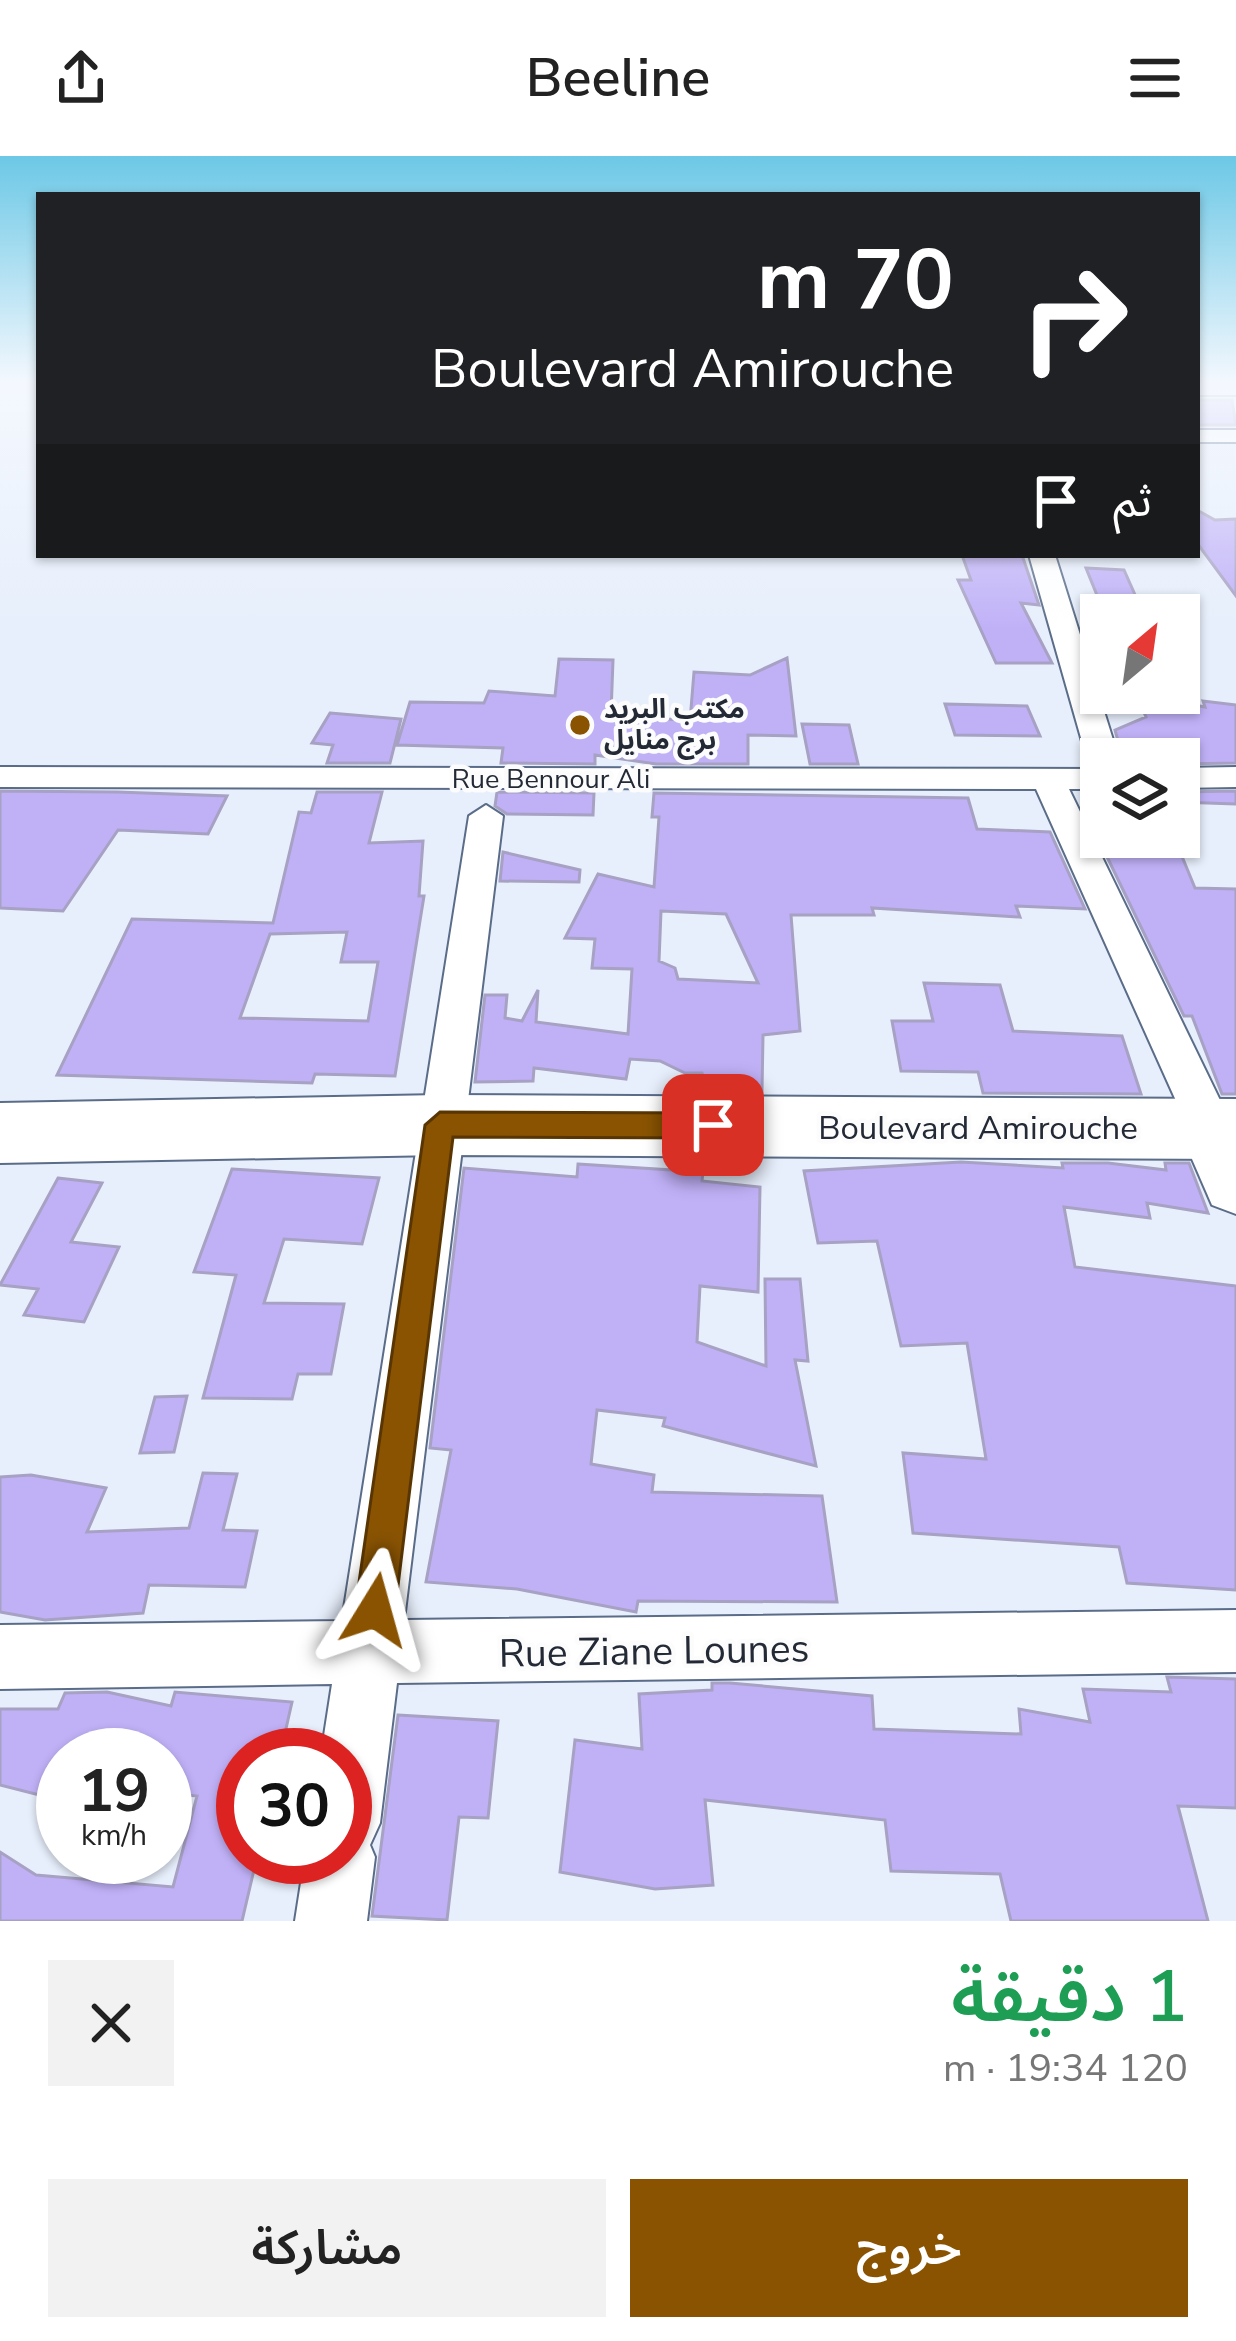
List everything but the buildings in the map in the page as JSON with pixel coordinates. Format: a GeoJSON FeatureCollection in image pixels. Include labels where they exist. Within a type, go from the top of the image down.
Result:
{"type":"FeatureCollection","features":[{"type":"Feature","properties":{"kind":"main road","name":"Boulevard Amirouche"},"geometry":{"type":"LineString","coordinates":[[0,1133],[440,1125],[1228,1147]]}},
{"type":"Feature","properties":{"kind":"street"},"geometry":{"type":"LineString","coordinates":[[1043,558],[1097,738]]}},
{"type":"Feature","properties":{"kind":"street","name":"Rue Bennour Ali"},"geometry":{"type":"LineString","coordinates":[[0,777],[1080,779]]}},
{"type":"Feature","properties":{"kind":"street"},"geometry":{"type":"LineString","coordinates":[[1200,778],[1236,778]]}},
{"type":"Feature","properties":{"kind":"street"},"geometry":{"type":"LineString","coordinates":[[1048,780],[1228,1147]]}},
{"type":"Feature","properties":{"kind":"street"},"geometry":{"type":"LineString","coordinates":[[358,1728],[485,816]]}},
{"type":"Feature","properties":{"kind":"street","name":"Rue Ziane Lounes"},"geometry":{"type":"LineString","coordinates":[[0,1657],[1236,1641]]}},
{"type":"Feature","properties":{"kind":"street"},"geometry":{"type":"LineString","coordinates":[[331,1921],[336,1884]]}},
{"type":"Feature","properties":{"kind":"place","name":"مكتب البريد برج منايل"},"geometry":{"type":"Point","coordinates":[580,725]}},
{"type":"Feature","properties":{"kind":"route"},"geometry":{"type":"LineString","coordinates":[[375,1610],[440,1125],[713,1125]]}}]}
